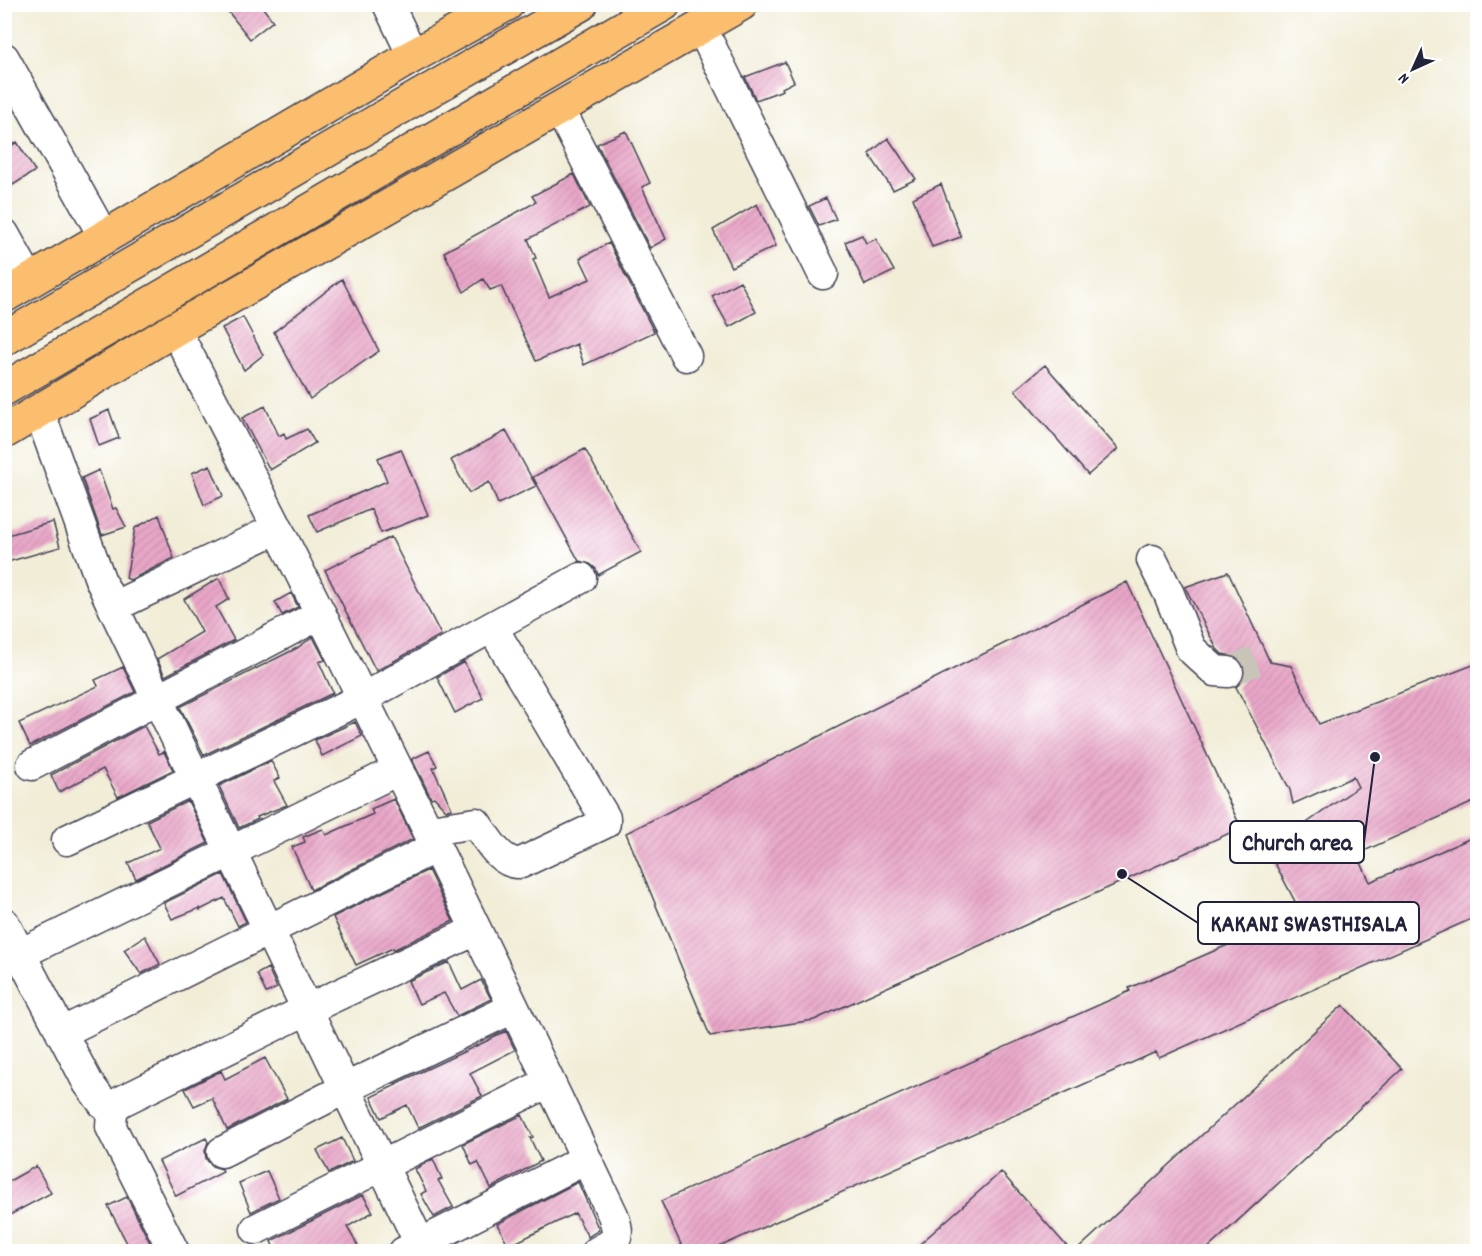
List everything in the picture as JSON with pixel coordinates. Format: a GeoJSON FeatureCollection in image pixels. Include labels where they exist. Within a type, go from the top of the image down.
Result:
{"type":"FeatureCollection","features":[{"type":"Feature","properties":{"kind":"main road"},"geometry":{"type":"LineString","coordinates":[[17,288],[413,56],[507,4]]}},
{"type":"Feature","properties":{"kind":"main road"},"geometry":{"type":"LineString","coordinates":[[4,339],[581,4]]}},
{"type":"Feature","properties":{"kind":"main road"},"geometry":{"type":"LineString","coordinates":[[4,389],[664,4]]}},
{"type":"Feature","properties":{"kind":"main road"},"geometry":{"type":"LineString","coordinates":[[4,432],[176,329],[741,4]]}},
{"type":"Feature","properties":{"kind":"street"},"geometry":{"type":"LineString","coordinates":[[388,4],[413,56]]}},
{"type":"Feature","properties":{"kind":"street"},"geometry":{"type":"LineString","coordinates":[[701,27],[823,274]]}},
{"type":"Feature","properties":{"kind":"street"},"geometry":{"type":"LineString","coordinates":[[4,58],[104,237]]}},
{"type":"Feature","properties":{"kind":"street"},"geometry":{"type":"LineString","coordinates":[[559,108],[686,356]]}},
{"type":"Feature","properties":{"kind":"street"},"geometry":{"type":"LineString","coordinates":[[4,234],[17,288]]}},
{"type":"Feature","properties":{"kind":"street"},"geometry":{"type":"LineString","coordinates":[[176,329],[363,698],[586,1159],[618,1230],[617,1237],[597,1251]]}},
{"type":"Feature","properties":{"kind":"street"},"geometry":{"type":"LineString","coordinates":[[39,411],[113,607],[306,1010],[346,1088],[382,1166],[416,1249],[586,1159]]}},
{"type":"Feature","properties":{"kind":"street"},"geometry":{"type":"LineString","coordinates":[[113,607],[278,528]]}},
{"type":"Feature","properties":{"kind":"street"},"geometry":{"type":"LineString","coordinates":[[1152,560],[1169,594],[1191,649],[1215,671],[1228,672]]}},
{"type":"Feature","properties":{"kind":"street"},"geometry":{"type":"LineString","coordinates":[[67,840],[363,698],[494,631],[581,578]]}},
{"type":"Feature","properties":{"kind":"street"},"geometry":{"type":"LineString","coordinates":[[32,765],[321,614]]}},
{"type":"Feature","properties":{"kind":"street"},"geometry":{"type":"LineString","coordinates":[[61,1032],[268,929],[431,837],[437,829],[476,824],[504,859],[514,864],[521,863],[602,826],[605,818],[494,631]]}},
{"type":"Feature","properties":{"kind":"street"},"geometry":{"type":"LineString","coordinates":[[20,954],[398,770]]}},
{"type":"Feature","properties":{"kind":"street"},"geometry":{"type":"LineString","coordinates":[[4,923],[88,1083],[103,1103],[112,1110]]}},
{"type":"Feature","properties":{"kind":"street"},"geometry":{"type":"LineString","coordinates":[[174,1251],[111,1127],[112,1110],[120,1102],[306,1010],[476,930]]}},
{"type":"Feature","properties":{"kind":"street"},"geometry":{"type":"LineString","coordinates":[[222,1152],[346,1088],[513,1008]]}},
{"type":"Feature","properties":{"kind":"street"},"geometry":{"type":"LineString","coordinates":[[256,1229],[549,1083]]}},
{"type":"Feature","properties":{"kind":"building"},"geometry":{"type":"Polygon","coordinates":[[[222,4],[260,4],[273,21],[250,39],[222,4]]]}},
{"type":"Feature","properties":{"kind":"building"},"geometry":{"type":"Polygon","coordinates":[[[785,62],[794,82],[782,88],[783,90],[756,100],[745,77],[785,62]]]}},
{"type":"Feature","properties":{"kind":"building"},"geometry":{"type":"Polygon","coordinates":[[[626,131],[650,183],[642,187],[666,239],[650,248],[597,144],[626,131]]]}},
{"type":"Feature","properties":{"kind":"building"},"geometry":{"type":"Polygon","coordinates":[[[888,138],[916,179],[893,190],[869,154],[888,138]]]}},
{"type":"Feature","properties":{"kind":"building"},"geometry":{"type":"Polygon","coordinates":[[[17,142],[35,171],[13,185],[4,172],[4,150],[17,142]]]}},
{"type":"Feature","properties":{"kind":"building"},"geometry":{"type":"Polygon","coordinates":[[[574,174],[590,207],[528,239],[536,258],[533,259],[549,297],[590,279],[580,258],[609,243],[654,332],[584,365],[577,344],[536,361],[501,286],[490,290],[483,279],[464,292],[444,252],[536,202],[532,196],[574,174]]]}},
{"type":"Feature","properties":{"kind":"building"},"geometry":{"type":"Polygon","coordinates":[[[941,184],[961,237],[932,247],[913,198],[941,184]]]}},
{"type":"Feature","properties":{"kind":"building"},"geometry":{"type":"Polygon","coordinates":[[[826,198],[836,219],[819,226],[809,206],[826,198]]]}},
{"type":"Feature","properties":{"kind":"building"},"geometry":{"type":"Polygon","coordinates":[[[757,204],[776,246],[731,267],[713,230],[757,204]]]}},
{"type":"Feature","properties":{"kind":"building"},"geometry":{"type":"Polygon","coordinates":[[[862,235],[866,243],[876,239],[894,271],[865,285],[845,242],[862,235]]]}},
{"type":"Feature","properties":{"kind":"building"},"geometry":{"type":"Polygon","coordinates":[[[342,279],[379,351],[310,399],[274,332],[342,279]]]}},
{"type":"Feature","properties":{"kind":"building"},"geometry":{"type":"Polygon","coordinates":[[[740,281],[756,312],[729,327],[712,296],[740,281]]]}},
{"type":"Feature","properties":{"kind":"building"},"geometry":{"type":"Polygon","coordinates":[[[243,317],[263,355],[244,370],[222,328],[243,317]]]}},
{"type":"Feature","properties":{"kind":"building"},"geometry":{"type":"Polygon","coordinates":[[[1045,365],[1118,449],[1088,475],[1015,390],[1045,365]]]}},
{"type":"Feature","properties":{"kind":"building"},"geometry":{"type":"Polygon","coordinates":[[[265,406],[279,436],[284,433],[286,439],[307,429],[315,443],[270,470],[242,418],[265,406]]]}},
{"type":"Feature","properties":{"kind":"building"},"geometry":{"type":"Polygon","coordinates":[[[109,410],[119,438],[99,446],[90,419],[109,410]]]}},
{"type":"Feature","properties":{"kind":"building"},"geometry":{"type":"Polygon","coordinates":[[[506,431],[536,486],[498,504],[489,482],[469,493],[451,460],[506,431]]]}},
{"type":"Feature","properties":{"kind":"building"},"geometry":{"type":"Polygon","coordinates":[[[401,449],[428,515],[381,533],[371,509],[317,532],[309,515],[387,481],[378,458],[401,449]]]}},
{"type":"Feature","properties":{"kind":"building"},"geometry":{"type":"Polygon","coordinates":[[[585,449],[641,552],[598,575],[596,569],[590,564],[579,561],[533,477],[585,449]]]}},
{"type":"Feature","properties":{"kind":"building"},"geometry":{"type":"Polygon","coordinates":[[[210,465],[223,496],[204,505],[192,473],[210,465]]]}},
{"type":"Feature","properties":{"kind":"building"},"geometry":{"type":"Polygon","coordinates":[[[99,470],[113,509],[116,508],[126,527],[102,535],[82,478],[99,470]]]}},
{"type":"Feature","properties":{"kind":"building"},"geometry":{"type":"Polygon","coordinates":[[[159,515],[174,558],[130,580],[126,578],[135,528],[159,515]]]}},
{"type":"Feature","properties":{"kind":"building"},"geometry":{"type":"Polygon","coordinates":[[[53,522],[60,547],[4,563],[4,536],[53,522]]]}},
{"type":"Feature","properties":{"kind":"building"},"geometry":{"type":"Polygon","coordinates":[[[391,537],[441,635],[376,671],[325,570],[391,537]]]}},
{"type":"Feature","properties":{"kind":"building"},"geometry":{"type":"Polygon","coordinates":[[[1228,572],[1270,662],[1291,666],[1319,724],[1478,663],[1478,800],[1357,854],[1370,882],[1478,835],[1478,916],[1159,1058],[1156,1052],[710,1251],[684,1251],[661,1201],[1130,991],[1129,988],[1301,913],[1268,850],[1358,787],[1353,777],[1293,804],[1290,790],[1236,687],[1245,674],[1243,664],[1237,657],[1222,654],[1217,649],[1185,587],[1228,572]]]}},
{"type":"Feature","properties":{"kind":"building"},"geometry":{"type":"Polygon","coordinates":[[[219,578],[229,599],[216,607],[234,640],[165,676],[157,659],[202,632],[184,599],[219,578]]]}},
{"type":"Feature","properties":{"kind":"building"},"geometry":{"type":"Polygon","coordinates":[[[1127,582],[1241,828],[814,1020],[710,1036],[626,833],[1127,582]]]}},
{"type":"Feature","properties":{"kind":"building"},"geometry":{"type":"Polygon","coordinates":[[[291,593],[298,607],[282,615],[275,602],[291,593]]]}},
{"type":"Feature","properties":{"kind":"building"},"geometry":{"type":"Polygon","coordinates":[[[313,637],[325,660],[319,662],[333,693],[204,755],[180,707],[297,648],[313,637]]]}},
{"type":"Feature","properties":{"kind":"building"},"geometry":{"type":"Polygon","coordinates":[[[464,662],[483,698],[455,713],[437,677],[464,662]]]}},
{"type":"Feature","properties":{"kind":"building"},"geometry":{"type":"Polygon","coordinates":[[[123,667],[135,692],[30,746],[19,723],[98,686],[95,680],[123,667]]]}},
{"type":"Feature","properties":{"kind":"building"},"geometry":{"type":"Polygon","coordinates":[[[355,722],[362,736],[322,756],[315,740],[355,722]]]}},
{"type":"Feature","properties":{"kind":"building"},"geometry":{"type":"Polygon","coordinates":[[[144,726],[159,754],[164,752],[173,770],[118,797],[103,769],[59,792],[51,775],[144,726]]]}},
{"type":"Feature","properties":{"kind":"building"},"geometry":{"type":"Polygon","coordinates":[[[429,751],[437,766],[433,768],[452,809],[446,810],[434,797],[431,798],[412,759],[429,751]]]}},
{"type":"Feature","properties":{"kind":"building"},"geometry":{"type":"Polygon","coordinates":[[[271,761],[280,778],[274,781],[287,805],[257,817],[258,819],[239,828],[219,786],[271,761]]]}},
{"type":"Feature","properties":{"kind":"building"},"geometry":{"type":"Polygon","coordinates":[[[394,799],[413,839],[311,890],[292,847],[305,842],[303,837],[323,829],[326,835],[373,814],[371,809],[394,799]]]}},
{"type":"Feature","properties":{"kind":"building"},"geometry":{"type":"Polygon","coordinates":[[[188,801],[208,843],[136,879],[128,863],[160,848],[147,821],[188,801]]]}},
{"type":"Feature","properties":{"kind":"building"},"geometry":{"type":"Polygon","coordinates":[[[428,870],[453,921],[356,965],[333,917],[428,870]]]}},
{"type":"Feature","properties":{"kind":"building"},"geometry":{"type":"Polygon","coordinates":[[[223,874],[246,922],[238,926],[224,898],[200,910],[200,908],[172,919],[164,903],[223,874]]]}},
{"type":"Feature","properties":{"kind":"building"},"geometry":{"type":"Polygon","coordinates":[[[145,936],[160,964],[141,974],[124,950],[145,936]]]}},
{"type":"Feature","properties":{"kind":"building"},"geometry":{"type":"Polygon","coordinates":[[[449,962],[462,990],[481,980],[491,999],[457,1016],[444,993],[419,1004],[408,981],[449,962]]]}},
{"type":"Feature","properties":{"kind":"building"},"geometry":{"type":"Polygon","coordinates":[[[268,968],[277,988],[266,993],[257,974],[268,968]]]}},
{"type":"Feature","properties":{"kind":"building"},"geometry":{"type":"Polygon","coordinates":[[[1343,1005],[1402,1069],[1205,1251],[1076,1251],[1343,1005]]]}},
{"type":"Feature","properties":{"kind":"building"},"geometry":{"type":"Polygon","coordinates":[[[506,1031],[515,1050],[470,1073],[482,1096],[418,1128],[407,1105],[381,1118],[371,1097],[506,1031]]]}},
{"type":"Feature","properties":{"kind":"building"},"geometry":{"type":"Polygon","coordinates":[[[265,1058],[287,1099],[227,1130],[212,1098],[194,1106],[185,1089],[221,1071],[225,1079],[265,1058]]]}},
{"type":"Feature","properties":{"kind":"building"},"geometry":{"type":"Polygon","coordinates":[[[522,1115],[541,1161],[491,1188],[478,1162],[472,1165],[463,1144],[522,1115]]]}},
{"type":"Feature","properties":{"kind":"building"},"geometry":{"type":"Polygon","coordinates":[[[206,1138],[208,1142],[205,1151],[206,1159],[212,1166],[222,1169],[223,1172],[176,1196],[159,1161],[206,1138]]]}},
{"type":"Feature","properties":{"kind":"building"},"geometry":{"type":"Polygon","coordinates":[[[342,1138],[353,1161],[329,1173],[317,1150],[342,1138]]]}},
{"type":"Feature","properties":{"kind":"building"},"geometry":{"type":"Polygon","coordinates":[[[433,1159],[442,1179],[438,1180],[453,1207],[434,1217],[421,1194],[426,1191],[415,1169],[433,1159]]]}},
{"type":"Feature","properties":{"kind":"building"},"geometry":{"type":"Polygon","coordinates":[[[36,1166],[51,1193],[4,1218],[4,1184],[36,1166]]]}},
{"type":"Feature","properties":{"kind":"building"},"geometry":{"type":"Polygon","coordinates":[[[267,1171],[279,1198],[251,1212],[239,1183],[267,1171]]]}},
{"type":"Feature","properties":{"kind":"building"},"geometry":{"type":"Polygon","coordinates":[[[1001,1172],[1071,1251],[912,1251],[1001,1172]]]}},
{"type":"Feature","properties":{"kind":"building"},"geometry":{"type":"Polygon","coordinates":[[[578,1182],[599,1230],[588,1237],[575,1213],[509,1246],[497,1224],[578,1182]]]}},
{"type":"Feature","properties":{"kind":"building"},"geometry":{"type":"Polygon","coordinates":[[[363,1195],[373,1212],[347,1227],[361,1251],[275,1251],[271,1241],[363,1195]]]}},
{"type":"Feature","properties":{"kind":"building"},"geometry":{"type":"Polygon","coordinates":[[[127,1197],[152,1247],[144,1251],[131,1251],[108,1206],[127,1197]]]}},
{"type":"Feature","properties":{"kind":"tunnel"},"geometry":{"type":"LineString","coordinates":[[1228,672],[1267,656]]}},
{"type":"Feature","properties":{"kind":"place","name":"Church area"},"geometry":{"type":"Point","coordinates":[1375,757]}},
{"type":"Feature","properties":{"kind":"place","name":"KAKANI SWASTHISALA"},"geometry":{"type":"Point","coordinates":[1122,874]}}]}
